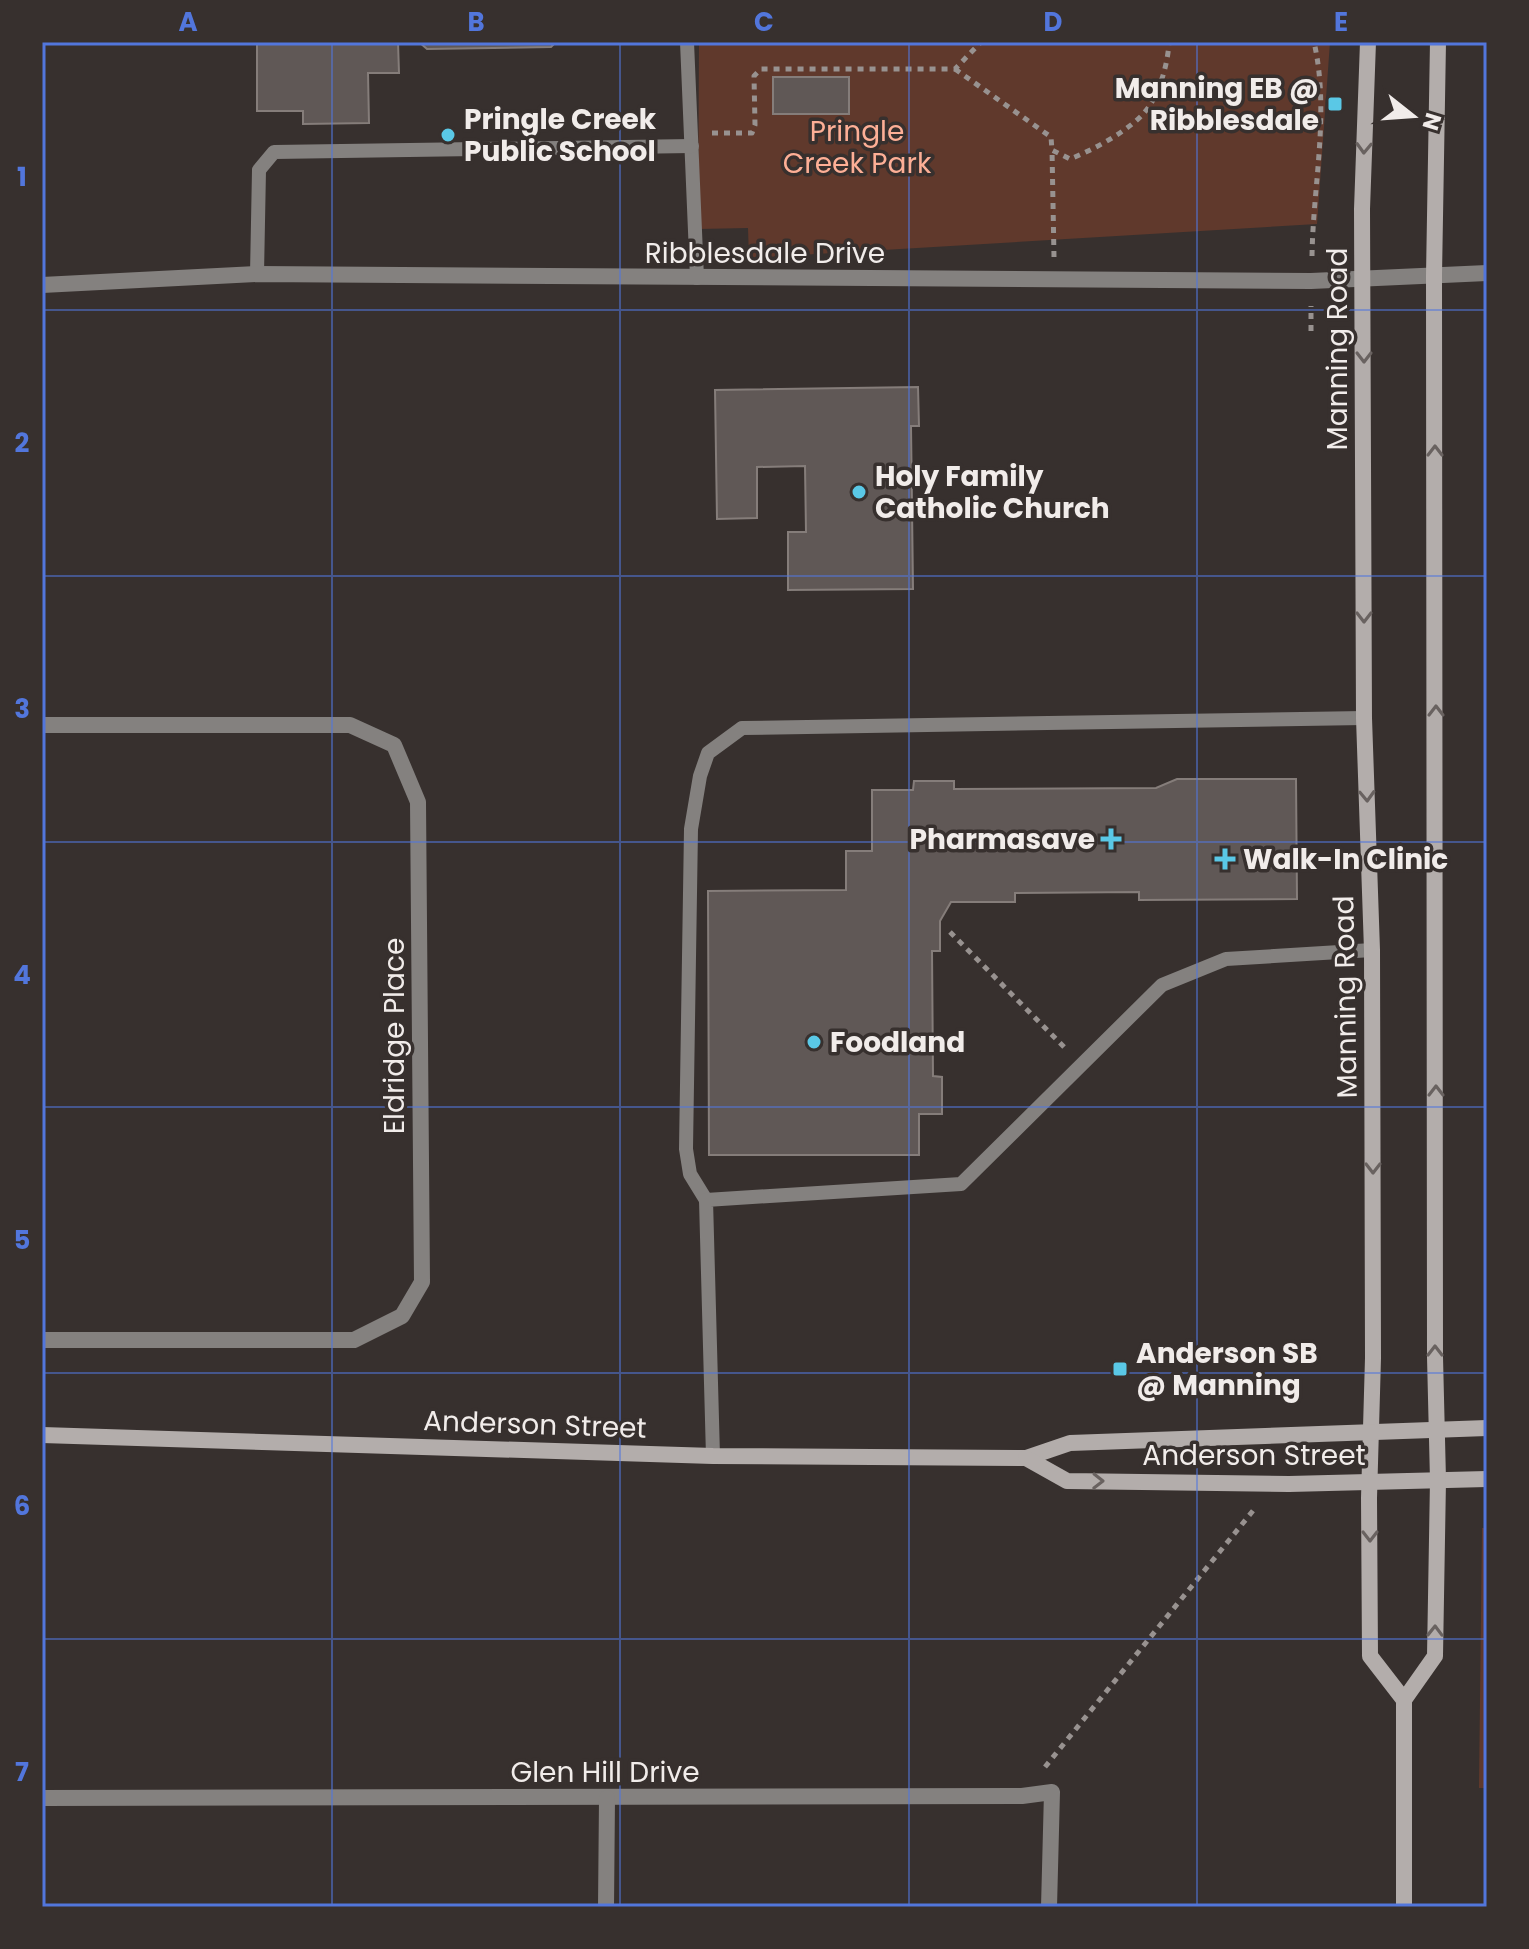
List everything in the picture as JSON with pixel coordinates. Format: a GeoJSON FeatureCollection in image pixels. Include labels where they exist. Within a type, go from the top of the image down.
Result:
{"type":"FeatureCollection","features":[{"type":"Feature","properties":{"kind":"main road","name":"Manning Road"},"geometry":{"type":"LineString","coordinates":[[1368,42],[1362,209],[1364,718],[1372,950],[1370,1656],[1404,1700]]}},
{"type":"Feature","properties":{"kind":"main road"},"geometry":{"type":"LineString","coordinates":[[1404,1907],[1404,1700],[1435,1656],[1438,1480],[1434,275],[1438,42]]}},
{"type":"Feature","properties":{"kind":"main road","name":"Anderson Street"},"geometry":{"type":"LineString","coordinates":[[42,1435],[713,1456],[1026,1458],[1070,1443],[1487,1428]]}},
{"type":"Feature","properties":{"kind":"main road","name":"Anderson Street"},"geometry":{"type":"LineString","coordinates":[[1026,1458],[1067,1481],[1289,1484],[1487,1479]]}},
{"type":"Feature","properties":{"kind":"street","name":"Ribblesdale Drive"},"geometry":{"type":"LineString","coordinates":[[42,285],[257,274],[1311,281],[1487,273]]}},
{"type":"Feature","properties":{"kind":"street","name":"Eldridge Place"},"geometry":{"type":"LineString","coordinates":[[42,725],[350,725],[394,745],[418,802],[422,1282],[402,1316],[354,1340],[42,1340]]}},
{"type":"Feature","properties":{"kind":"street","name":"Glen Hill Drive"},"geometry":{"type":"LineString","coordinates":[[42,1798],[1022,1796],[1052,1792],[1049,1907]]}},
{"type":"Feature","properties":{"kind":"street"},"geometry":{"type":"LineString","coordinates":[[606,1907],[607,1798]]}},
{"type":"Feature","properties":{"kind":"lane"},"geometry":{"type":"LineString","coordinates":[[687,42],[697,278]]}},
{"type":"Feature","properties":{"kind":"lane"},"geometry":{"type":"LineString","coordinates":[[257,274],[259,170],[274,152],[692,140]]}},
{"type":"Feature","properties":{"kind":"lane"},"geometry":{"type":"LineString","coordinates":[[713,1456],[706,1200],[690,1174],[686,1149],[691,829],[700,776],[708,753],[742,728],[1364,718]]}},
{"type":"Feature","properties":{"kind":"lane"},"geometry":{"type":"LineString","coordinates":[[706,1200],[961,1184],[1162,985],[1226,959],[1372,950]]}},
{"type":"Feature","properties":{"kind":"path"},"geometry":{"type":"LineString","coordinates":[[955,69],[981,42]]}},
{"type":"Feature","properties":{"kind":"path"},"geometry":{"type":"LineString","coordinates":[[1052,150],[1070,159],[1096,149],[1145,112],[1160,83],[1169,42]]}},
{"type":"Feature","properties":{"kind":"path"},"geometry":{"type":"LineString","coordinates":[[1311,331],[1313,212],[1322,107],[1320,68],[1314,42]]}},
{"type":"Feature","properties":{"kind":"path"},"geometry":{"type":"LineString","coordinates":[[692,140],[752,133],[755,125],[754,76],[761,69],[955,69],[1051,137],[1054,281]]}},
{"type":"Feature","properties":{"kind":"path"},"geometry":{"type":"LineString","coordinates":[[950,932],[1081,1064]]}},
{"type":"Feature","properties":{"kind":"path"},"geometry":{"type":"LineString","coordinates":[[1022,1796],[1265,1496]]}},
{"type":"Feature","properties":{"kind":"green space","name":"Pringle Creek Park"},"geometry":{"type":"Polygon","coordinates":[[[699,42],[1330,42],[1317,224],[749,258],[748,228],[698,229],[699,42]]]}},
{"type":"Feature","properties":{"kind":"green space"},"geometry":{"type":"Polygon","coordinates":[[[1482,1528],[1487,1528],[1487,1788],[1479,1788],[1482,1528]]]}},
{"type":"Feature","properties":{"kind":"building"},"geometry":{"type":"Polygon","coordinates":[[[257,42],[398,42],[399,73],[368,73],[369,123],[303,124],[303,111],[257,111],[257,42]]]}},
{"type":"Feature","properties":{"kind":"building"},"geometry":{"type":"Polygon","coordinates":[[[419,42],[556,42],[551,47],[427,49],[419,42]]]}},
{"type":"Feature","properties":{"kind":"building"},"geometry":{"type":"Polygon","coordinates":[[[773,77],[849,77],[849,114],[773,114],[773,77]]]}},
{"type":"Feature","properties":{"kind":"building","name":"Holy Family Catholic Church"},"geometry":{"type":"Polygon","coordinates":[[[918,387],[919,426],[911,426],[913,589],[788,590],[788,532],[806,532],[805,466],[757,467],[757,518],[717,519],[715,390],[918,387]]]}},
{"type":"Feature","properties":{"kind":"building"},"geometry":{"type":"Polygon","coordinates":[[[1177,779],[1296,779],[1297,899],[1139,900],[1139,892],[1015,893],[1015,902],[951,902],[940,921],[940,951],[932,951],[933,1076],[942,1077],[942,1114],[919,1114],[919,1155],[709,1155],[708,891],[846,890],[846,851],[872,851],[872,790],[913,790],[914,781],[954,781],[954,789],[1156,788],[1177,779]]]}},
{"type":"Feature","properties":{"kind":"place","name":"Manning EB @ Ribblesdale"},"geometry":{"type":"Point","coordinates":[1335,104]}},
{"type":"Feature","properties":{"kind":"place","name":"Pringle Creek Public School"},"geometry":{"type":"Point","coordinates":[448,135]}},
{"type":"Feature","properties":{"kind":"place","name":"Holy Family Catholic Church"},"geometry":{"type":"Point","coordinates":[859,492]}},
{"type":"Feature","properties":{"kind":"place","name":"Pharmasave"},"geometry":{"type":"Point","coordinates":[1111,839]}},
{"type":"Feature","properties":{"kind":"place","name":"Walk-In Clinic"},"geometry":{"type":"Point","coordinates":[1225,859]}},
{"type":"Feature","properties":{"kind":"place","name":"Foodland"},"geometry":{"type":"Point","coordinates":[814,1042]}},
{"type":"Feature","properties":{"kind":"place","name":"Anderson SB @ Manning"},"geometry":{"type":"Point","coordinates":[1120,1369]}}]}
